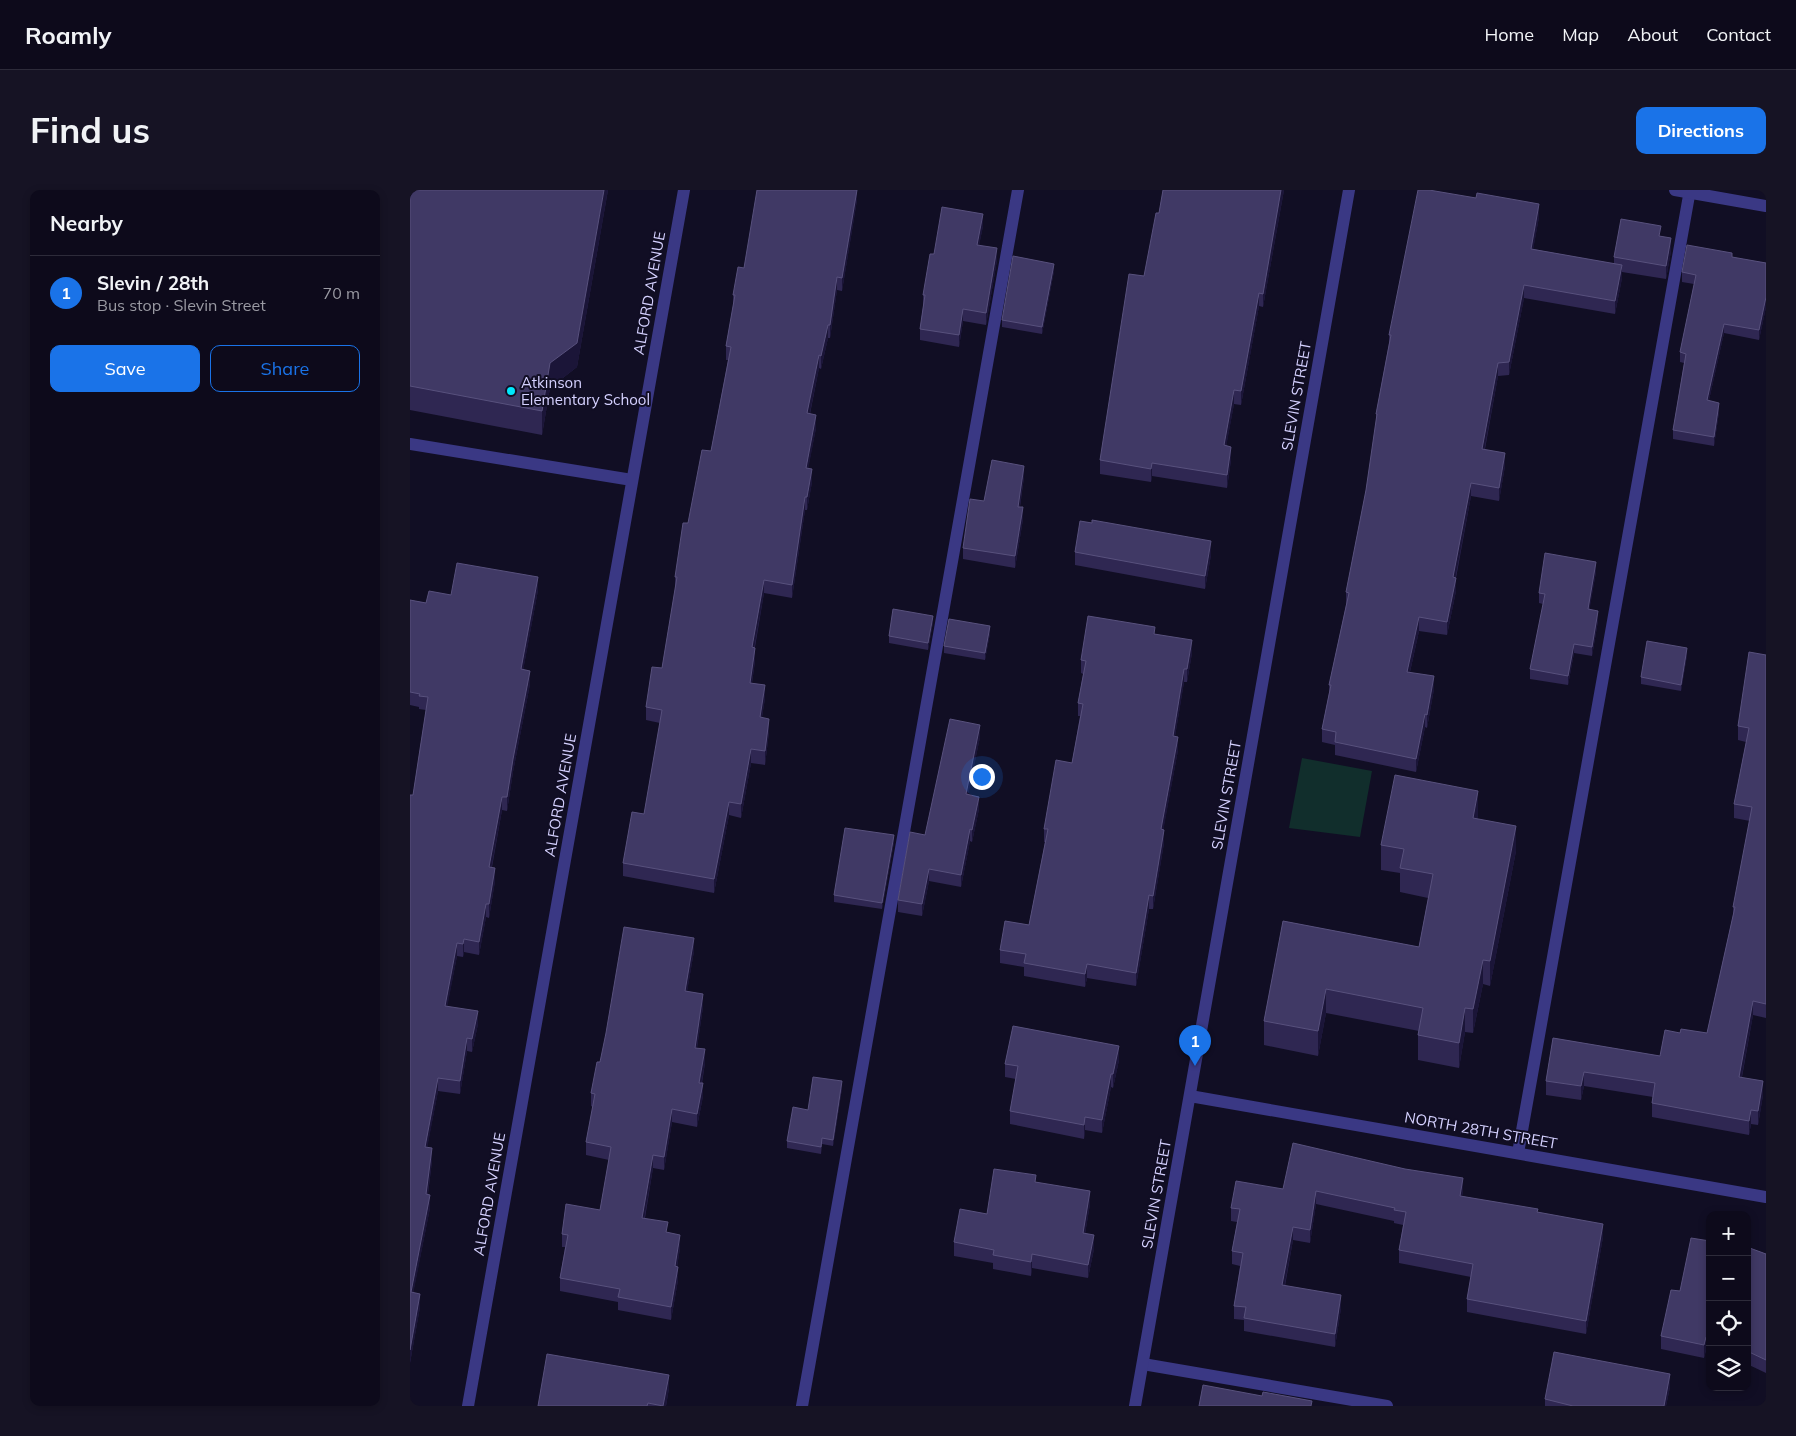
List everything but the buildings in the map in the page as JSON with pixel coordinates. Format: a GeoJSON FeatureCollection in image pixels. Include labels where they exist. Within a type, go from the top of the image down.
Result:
{"type":"FeatureCollection","features":[{"type":"Feature","properties":{"kind":"street","name":"ALFORD AVENUE"},"geometry":{"type":"LineString","coordinates":[[468,1406],[684,190]]}},
{"type":"Feature","properties":{"kind":"street"},"geometry":{"type":"LineString","coordinates":[[802,1406],[1018,190]]}},
{"type":"Feature","properties":{"kind":"street","name":"SLEVIN STREET"},"geometry":{"type":"LineString","coordinates":[[1135,1406],[1349,190]]}},
{"type":"Feature","properties":{"kind":"street"},"geometry":{"type":"LineString","coordinates":[[1675,190],[1690,191],[1766,206]]}},
{"type":"Feature","properties":{"kind":"street"},"geometry":{"type":"LineString","coordinates":[[1518,1153],[1690,191]]}},
{"type":"Feature","properties":{"kind":"street"},"geometry":{"type":"LineString","coordinates":[[410,444],[632,480]]}},
{"type":"Feature","properties":{"kind":"street","name":"NORTH 28TH STREET"},"geometry":{"type":"LineString","coordinates":[[1190,1096],[1766,1197]]}},
{"type":"Feature","properties":{"kind":"street"},"geometry":{"type":"LineString","coordinates":[[1143,1364],[1387,1406]]}},
{"type":"Feature","properties":{"kind":"green space"},"geometry":{"type":"Polygon","coordinates":[[[1302,758],[1372,771],[1360,837],[1289,828],[1302,758]]]}},
{"type":"Feature","properties":{"kind":"place","name":"Atkinson Elementary School"},"geometry":{"type":"Point","coordinates":[511,391]}},
{"type":"Feature","properties":{"kind":"place","name":"Slevin / 28th"},"geometry":{"type":"Point","coordinates":[1195,1066]}}]}
